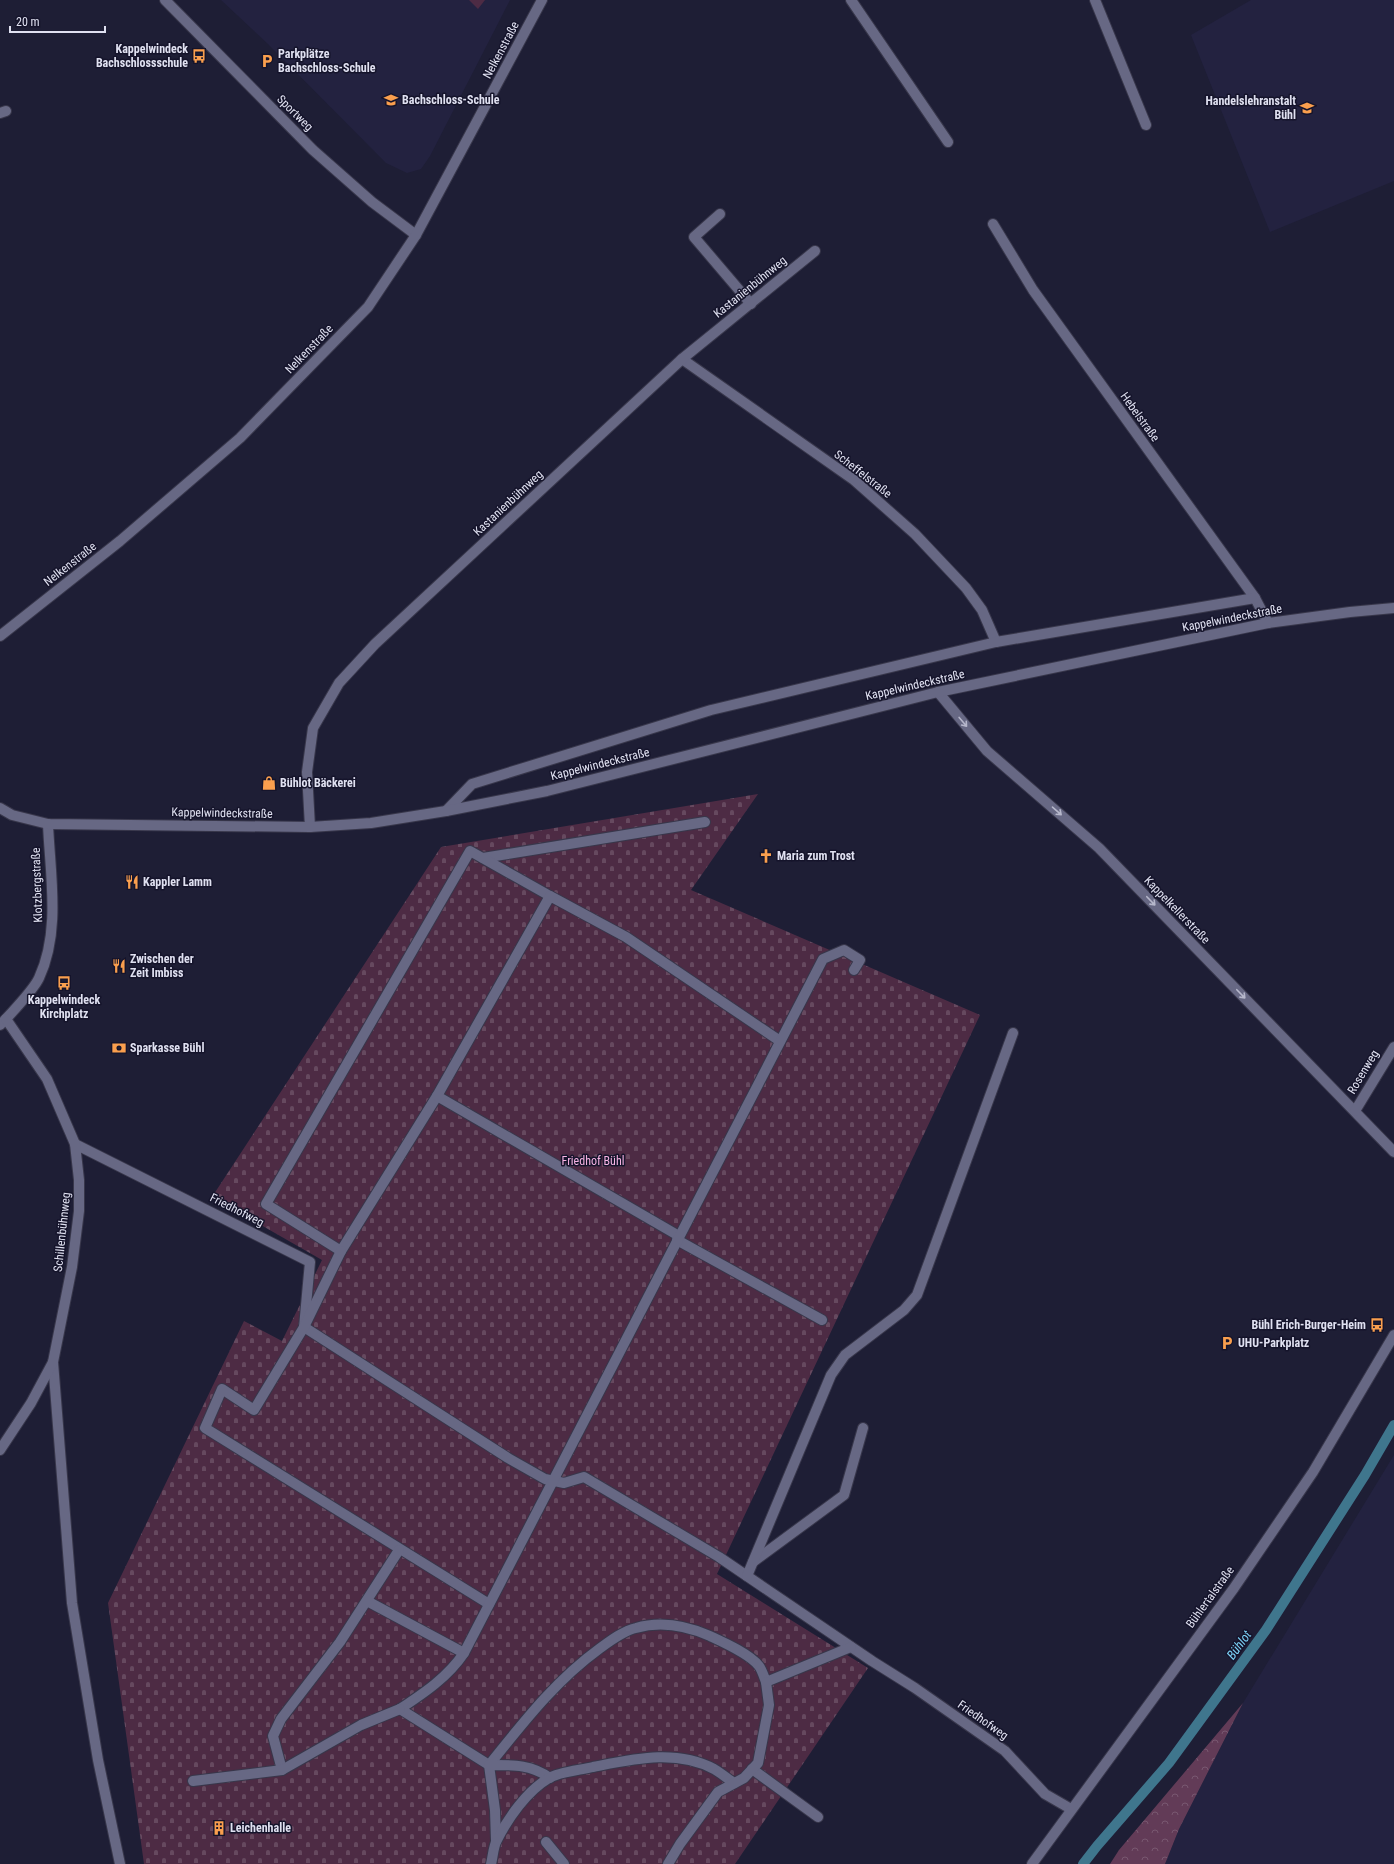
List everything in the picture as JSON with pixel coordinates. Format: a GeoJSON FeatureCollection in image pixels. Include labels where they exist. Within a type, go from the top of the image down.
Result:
{"type":"FeatureCollection","features":[{"type":"Feature","properties":{"kind":"street","name":"Sportweg"},"geometry":{"type":"LineString","coordinates":[[165,0],[313,150],[372,202],[416,235]]}},
{"type":"Feature","properties":{"kind":"street","name":"Nelkenstraße"},"geometry":{"type":"LineString","coordinates":[[0,636],[120,541],[240,438],[368,307],[416,235],[542,0]]}},
{"type":"Feature","properties":{"kind":"street"},"geometry":{"type":"LineString","coordinates":[[851,0],[948,142]]}},
{"type":"Feature","properties":{"kind":"street"},"geometry":{"type":"LineString","coordinates":[[1095,0],[1146,125]]}},
{"type":"Feature","properties":{"kind":"street"},"geometry":{"type":"LineString","coordinates":[[720,214],[694,237],[751,304]]}},
{"type":"Feature","properties":{"kind":"street","name":"Hebelstraße"},"geometry":{"type":"LineString","coordinates":[[993,224],[1033,290],[1255,598],[1268,623]]}},
{"type":"Feature","properties":{"kind":"street","name":"Kastanienbühnweg"},"geometry":{"type":"LineString","coordinates":[[310,827],[307,772],[313,728],[339,683],[375,644],[682,360],[815,251]]}},
{"type":"Feature","properties":{"kind":"street","name":"Scheffelstraße"},"geometry":{"type":"LineString","coordinates":[[682,360],[854,480],[915,534],[966,588],[982,610],[996,642]]}},
{"type":"Feature","properties":{"kind":"street","name":"Kappelwindeckstraße"},"geometry":{"type":"LineString","coordinates":[[446,811],[472,784],[711,710],[996,642],[1255,598]]}},
{"type":"Feature","properties":{"kind":"street","name":"Kappelwindeckstraße"},"geometry":{"type":"LineString","coordinates":[[0,808],[12,815],[48,824],[310,827],[371,823],[446,811],[547,791],[938,692],[1268,623],[1350,612],[1394,608]]}},
{"type":"Feature","properties":{"kind":"street","name":"Kappelkellerstraße"},"geometry":{"type":"LineString","coordinates":[[938,692],[987,751],[1099,848],[1394,1152]]}},
{"type":"Feature","properties":{"kind":"street"},"geometry":{"type":"LineString","coordinates":[[483,858],[706,822]]}},
{"type":"Feature","properties":{"kind":"street","name":"Klotzbergstraße"},"geometry":{"type":"LineString","coordinates":[[3,1022],[39,979],[49,947],[52,920],[48,824]]}},
{"type":"Feature","properties":{"kind":"street"},"geometry":{"type":"LineString","coordinates":[[341,1251],[266,1204],[470,851],[626,937],[780,1042]]}},
{"type":"Feature","properties":{"kind":"street"},"geometry":{"type":"LineString","coordinates":[[489,1604],[204,1428],[222,1390],[254,1410],[304,1327],[341,1251],[437,1096],[550,896]]}},
{"type":"Feature","properties":{"kind":"street"},"geometry":{"type":"LineString","coordinates":[[193,1781],[282,1770],[361,1725],[400,1709],[428,1690],[456,1665],[464,1653],[552,1480],[823,959],[844,950],[860,960],[854,970]]}},
{"type":"Feature","properties":{"kind":"street","name":"Schillenbühnweg"},"geometry":{"type":"LineString","coordinates":[[0,1450],[31,1403],[52,1362],[72,1267],[76,1235],[79,1180],[75,1144],[47,1079],[3,1022]]}},
{"type":"Feature","properties":{"kind":"street"},"geometry":{"type":"LineString","coordinates":[[747,1576],[831,1375],[845,1355],[904,1310],[917,1295],[1014,1033]]}},
{"type":"Feature","properties":{"kind":"street","name":"Rosenweg"},"geometry":{"type":"LineString","coordinates":[[1355,1111],[1394,1047]]}},
{"type":"Feature","properties":{"kind":"street"},"geometry":{"type":"LineString","coordinates":[[437,1096],[678,1238],[822,1320]]}},
{"type":"Feature","properties":{"kind":"street","name":"Friedhofweg"},"geometry":{"type":"LineString","coordinates":[[75,1144],[310,1262],[304,1327]]}},
{"type":"Feature","properties":{"kind":"street"},"geometry":{"type":"LineString","coordinates":[[304,1327],[508,1458],[545,1479],[552,1480]]}},
{"type":"Feature","properties":{"kind":"street","name":"Bühlertalstraße"},"geometry":{"type":"LineString","coordinates":[[1032,1864],[1234,1588],[1312,1472],[1394,1335]]}},
{"type":"Feature","properties":{"kind":"street"},"geometry":{"type":"LineString","coordinates":[[52,1362],[72,1602],[98,1760],[120,1864]]}},
{"type":"Feature","properties":{"kind":"street"},"geometry":{"type":"LineString","coordinates":[[753,1562],[844,1495],[863,1428]]}},
{"type":"Feature","properties":{"kind":"street","name":"Friedhofweg"},"geometry":{"type":"LineString","coordinates":[[552,1480],[564,1482],[584,1477],[719,1557],[851,1647],[915,1688],[1005,1751],[1045,1794],[1071,1809]]}},
{"type":"Feature","properties":{"kind":"street"},"geometry":{"type":"LineString","coordinates":[[282,1770],[274,1736],[281,1718],[340,1642],[400,1550]]}},
{"type":"Feature","properties":{"kind":"street"},"geometry":{"type":"LineString","coordinates":[[367,1601],[464,1653]]}},
{"type":"Feature","properties":{"kind":"street"},"geometry":{"type":"LineString","coordinates":[[491,1864],[496,1842],[495,1810],[489,1765],[535,1708],[558,1683],[586,1658],[606,1643],[635,1628],[665,1624],[694,1629],[737,1649],[758,1665],[766,1682],[769,1705],[758,1763],[744,1778],[718,1792],[680,1844],[668,1864]]}},
{"type":"Feature","properties":{"kind":"street"},"geometry":{"type":"LineString","coordinates":[[766,1682],[851,1647]]}},
{"type":"Feature","properties":{"kind":"street"},"geometry":{"type":"LineString","coordinates":[[400,1709],[489,1765],[515,1765],[539,1770],[550,1778]]}},
{"type":"Feature","properties":{"kind":"street"},"geometry":{"type":"LineString","coordinates":[[496,1842],[518,1808],[532,1792],[550,1778],[650,1757],[673,1756],[694,1761],[715,1770],[734,1783]]}},
{"type":"Feature","properties":{"kind":"street"},"geometry":{"type":"LineString","coordinates":[[752,1769],[818,1817]]}},
{"type":"Feature","properties":{"kind":"street"},"geometry":{"type":"LineString","coordinates":[[546,1842],[564,1864]]}},
{"type":"Feature","properties":{"kind":"shaded area","name":"Bachschloss-Schule"},"geometry":{"type":"Polygon","coordinates":[[[221,0],[510,0],[430,156],[421,169],[407,173],[386,163],[268,44],[221,0]]]}},
{"type":"Feature","properties":{"kind":"shaded area","name":"Handelslehranstalt Bühl"},"geometry":{"type":"Polygon","coordinates":[[[1251,0],[1394,0],[1394,181],[1270,232],[1191,35],[1251,0]]]}},
{"type":"Feature","properties":{"kind":"shaded area"},"geometry":{"type":"Polygon","coordinates":[[[1394,1455],[1394,1864],[1165,1864],[1179,1829],[1243,1703],[1394,1455]]]}},
{"type":"Feature","properties":{"kind":"green space"},"geometry":{"type":"Polygon","coordinates":[[[469,0],[485,0],[478,9],[469,0]]]}},
{"type":"Feature","properties":{"kind":"green space","name":"Friedhof Bühl"},"geometry":{"type":"Polygon","coordinates":[[[758,794],[691,890],[980,1015],[717,1574],[868,1668],[735,1864],[144,1864],[108,1603],[244,1321],[282,1341],[322,1260],[212,1197],[441,847],[758,794]]]}},
{"type":"Feature","properties":{"kind":"green space"},"geometry":{"type":"Polygon","coordinates":[[[1243,1703],[1179,1829],[1165,1864],[1110,1864],[1119,1850],[1243,1703]]]}},
{"type":"Feature","properties":{"kind":"waterway","name":"Bühlot"},"geometry":{"type":"LineString","coordinates":[[1083,1864],[1169,1763],[1266,1630],[1365,1475],[1394,1425]]}},
{"type":"Feature","properties":{"kind":"place","name":"Kappelwindeck Bachschlossschule"},"geometry":{"type":"Point","coordinates":[199,56]}},
{"type":"Feature","properties":{"kind":"place","name":"Parkplätze Bachschloss-Schule"},"geometry":{"type":"Point","coordinates":[267,61]}},
{"type":"Feature","properties":{"kind":"place","name":"Bachschloss-Schule"},"geometry":{"type":"Point","coordinates":[391,100]}},
{"type":"Feature","properties":{"kind":"place","name":"Handelslehranstalt Bühl"},"geometry":{"type":"Point","coordinates":[1307,108]}},
{"type":"Feature","properties":{"kind":"place","name":"Bühlot Bäckerei"},"geometry":{"type":"Point","coordinates":[269,783]}},
{"type":"Feature","properties":{"kind":"place","name":"Maria zum Trost"},"geometry":{"type":"Point","coordinates":[766,856]}},
{"type":"Feature","properties":{"kind":"place","name":"Kappler Lamm"},"geometry":{"type":"Point","coordinates":[132,882]}},
{"type":"Feature","properties":{"kind":"place","name":"Zwischen der Zeit Imbiss"},"geometry":{"type":"Point","coordinates":[119,966]}},
{"type":"Feature","properties":{"kind":"place","name":"Kappelwindeck Kirchplatz"},"geometry":{"type":"Point","coordinates":[64,983]}},
{"type":"Feature","properties":{"kind":"place","name":"Sparkasse Bühl"},"geometry":{"type":"Point","coordinates":[119,1048]}},
{"type":"Feature","properties":{"kind":"place","name":"Bühl Erich-Burger-Heim"},"geometry":{"type":"Point","coordinates":[1377,1325]}},
{"type":"Feature","properties":{"kind":"place","name":"UHU-Parkplatz"},"geometry":{"type":"Point","coordinates":[1227,1343]}},
{"type":"Feature","properties":{"kind":"place","name":"Leichenhalle"},"geometry":{"type":"Point","coordinates":[219,1828]}}]}
